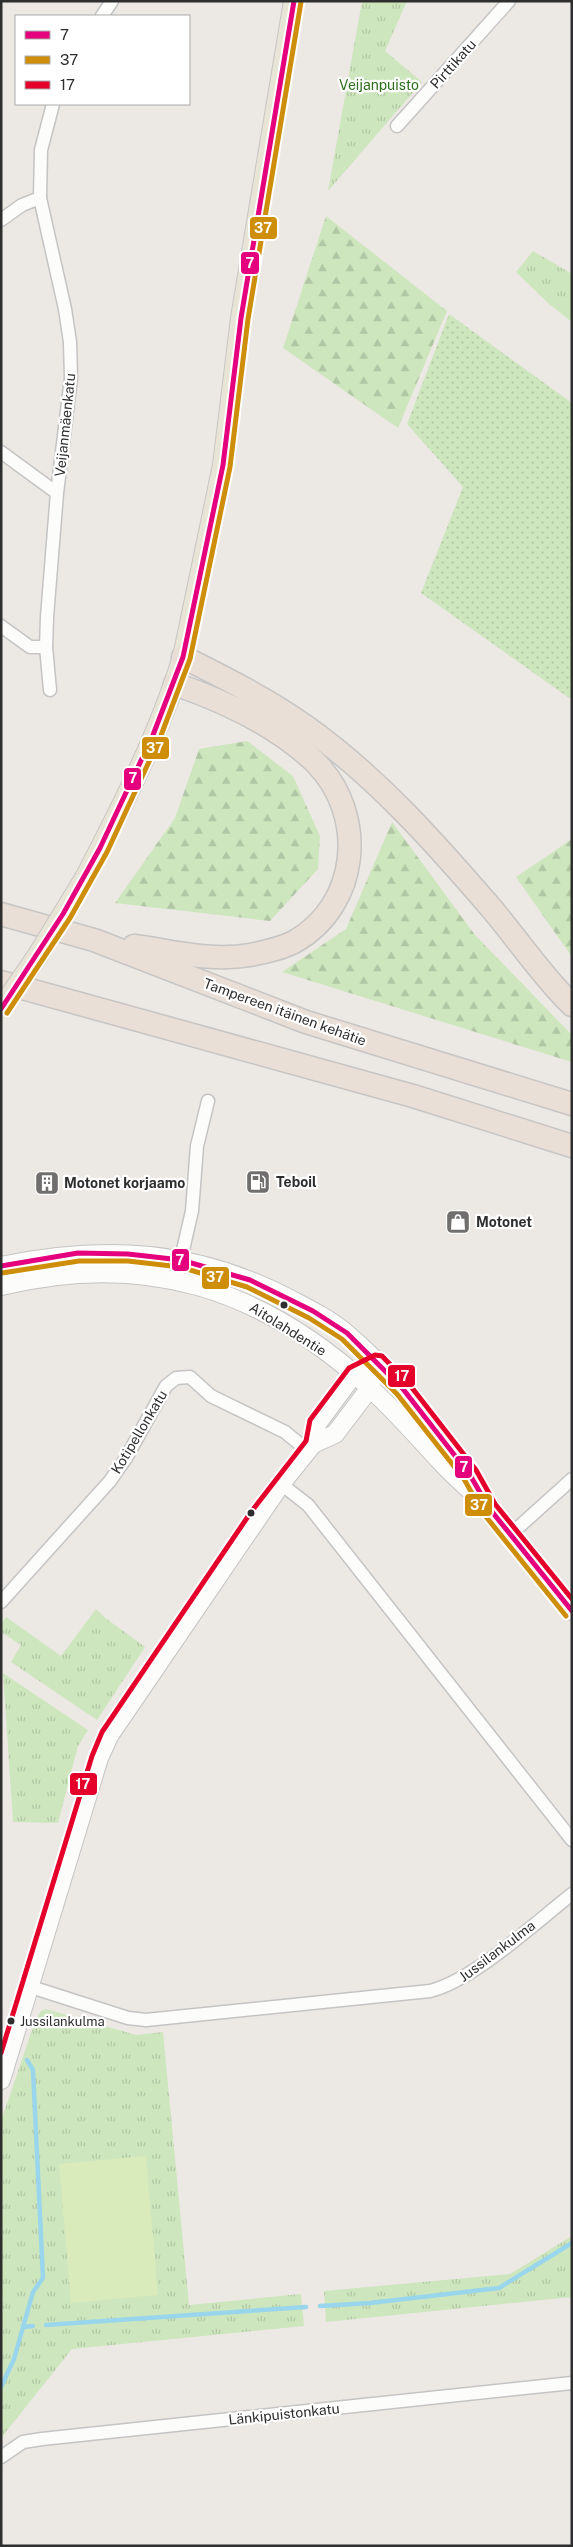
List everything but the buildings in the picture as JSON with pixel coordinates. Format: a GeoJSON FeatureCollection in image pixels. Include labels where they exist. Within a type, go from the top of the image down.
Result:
{"type":"FeatureCollection","features":[{"type":"Feature","properties":{"kind":"highway"},"geometry":{"type":"LineString","coordinates":[[183,657],[255,694],[342,754],[382,792],[461,874],[572,1005]]}},
{"type":"Feature","properties":{"kind":"highway"},"geometry":{"type":"LineString","coordinates":[[94,940],[210,957],[249,955],[275,950],[294,941],[313,927],[339,894],[347,873],[351,854],[349,830],[344,808],[335,788],[316,763],[290,742],[259,722],[209,697],[175,684]]}},
{"type":"Feature","properties":{"kind":"highway","name":"Tampereen itäinen kehätie"},"geometry":{"type":"LineString","coordinates":[[1,914],[94,940],[306,1022],[572,1104]]}},
{"type":"Feature","properties":{"kind":"highway"},"geometry":{"type":"LineString","coordinates":[[8,985],[413,1096],[572,1146]]}},
{"type":"Feature","properties":{"kind":"main road"},"geometry":{"type":"LineString","coordinates":[[1,1009],[54,930],[85,878],[126,795],[175,684],[183,657],[222,465],[242,308],[294,1]]}},
{"type":"Feature","properties":{"kind":"main road","name":"Aitolahdentie"},"geometry":{"type":"LineString","coordinates":[[1,1266],[78,1253],[118,1253],[181,1260],[226,1272],[278,1292],[313,1311],[347,1333],[377,1362],[403,1389],[470,1475],[489,1508]]}},
{"type":"Feature","properties":{"kind":"main road","name":"Aitolahdentie"},"geometry":{"type":"LineString","coordinates":[[1,1286],[37,1277],[128,1272],[203,1286],[254,1306],[300,1333],[370,1388],[459,1482],[489,1508],[572,1611]]}},
{"type":"Feature","properties":{"kind":"main road"},"geometry":{"type":"LineString","coordinates":[[1,2080],[99,1758],[109,1736],[281,1484],[310,1447],[317,1424],[354,1374],[377,1362]]}},
{"type":"Feature","properties":{"kind":"main road"},"geometry":{"type":"LineString","coordinates":[[310,1447],[335,1434],[370,1388],[377,1362]]}},
{"type":"Feature","properties":{"kind":"street"},"geometry":{"type":"LineString","coordinates":[[103,15],[112,1]]}},
{"type":"Feature","properties":{"kind":"street","name":"Pirttikatu"},"geometry":{"type":"LineString","coordinates":[[397,126],[509,1]]}},
{"type":"Feature","properties":{"kind":"street","name":"Veijanmäenkatu"},"geometry":{"type":"LineString","coordinates":[[50,690],[46,647],[57,493],[71,378],[70,342],[40,198],[42,150],[54,105]]}},
{"type":"Feature","properties":{"kind":"street"},"geometry":{"type":"LineString","coordinates":[[1,220],[22,205],[40,198]]}},
{"type":"Feature","properties":{"kind":"street"},"geometry":{"type":"LineString","coordinates":[[1,452],[57,493]]}},
{"type":"Feature","properties":{"kind":"street"},"geometry":{"type":"LineString","coordinates":[[1,626],[30,647],[46,647]]}},
{"type":"Feature","properties":{"kind":"street"},"geometry":{"type":"LineString","coordinates":[[176,1280],[192,1211],[197,1146],[208,1101]]}},
{"type":"Feature","properties":{"kind":"street","name":"Kotipellonkatu"},"geometry":{"type":"LineString","coordinates":[[1,1602],[110,1481],[126,1458],[166,1386],[176,1378],[190,1378],[211,1396],[285,1432],[310,1447]]}},
{"type":"Feature","properties":{"kind":"street"},"geometry":{"type":"LineString","coordinates":[[511,1534],[572,1479]]}},
{"type":"Feature","properties":{"kind":"street"},"geometry":{"type":"LineString","coordinates":[[281,1484],[308,1505],[572,1840]]}},
{"type":"Feature","properties":{"kind":"street","name":"Jussilankulma"},"geometry":{"type":"LineString","coordinates":[[30,1987],[128,2018],[146,2020],[430,1991],[448,1986],[468,1974],[572,1894]]}},
{"type":"Feature","properties":{"kind":"street","name":"Länkipuistonkatu"},"geometry":{"type":"LineString","coordinates":[[1,2457],[23,2442],[42,2439],[572,2383]]}},
{"type":"Feature","properties":{"kind":"green space","name":"Veijanpuisto"},"geometry":{"type":"Polygon","coordinates":[[[362,1],[407,1],[385,51],[422,82],[328,191],[362,1]]]}},
{"type":"Feature","properties":{"kind":"green space"},"geometry":{"type":"Polygon","coordinates":[[[326,216],[447,311],[398,428],[283,348],[326,216]]]}},
{"type":"Feature","properties":{"kind":"green space"},"geometry":{"type":"Polygon","coordinates":[[[533,251],[572,274],[572,322],[549,304],[516,272],[533,251]]]}},
{"type":"Feature","properties":{"kind":"green space"},"geometry":{"type":"Polygon","coordinates":[[[449,314],[572,403],[572,700],[421,593],[463,487],[407,424],[449,314]]]}},
{"type":"Feature","properties":{"kind":"green space"},"geometry":{"type":"Polygon","coordinates":[[[247,741],[293,776],[320,836],[318,869],[270,921],[115,903],[175,818],[199,749],[247,741]]]}},
{"type":"Feature","properties":{"kind":"green space"},"geometry":{"type":"Polygon","coordinates":[[[392,822],[475,935],[572,1035],[572,1062],[282,972],[346,929],[392,822]]]}},
{"type":"Feature","properties":{"kind":"green space"},"geometry":{"type":"Polygon","coordinates":[[[572,839],[572,957],[516,877],[572,839]]]}},
{"type":"Feature","properties":{"kind":"green space"},"geometry":{"type":"Polygon","coordinates":[[[96,1609],[145,1647],[97,1720],[11,1662],[21,1645],[1,1632],[1,1624],[6,1617],[61,1656],[96,1609]]]}},
{"type":"Feature","properties":{"kind":"green space"},"geometry":{"type":"Polygon","coordinates":[[[3,1673],[88,1730],[78,1746],[58,1823],[13,1822],[3,1673]]]}},
{"type":"Feature","properties":{"kind":"green space"},"geometry":{"type":"Polygon","coordinates":[[[46,2009],[136,2035],[163,2032],[189,2305],[301,2294],[304,2326],[72,2349],[1,2438],[1,2302],[3,2300],[1,2293],[1,2121],[35,2021],[41,2011],[46,2009]]]}},
{"type":"Feature","properties":{"kind":"green space"},"geometry":{"type":"Polygon","coordinates":[[[146,2156],[158,2295],[71,2303],[59,2164],[146,2156]]]}},
{"type":"Feature","properties":{"kind":"green space"},"geometry":{"type":"Polygon","coordinates":[[[572,2236],[572,2297],[326,2322],[324,2291],[510,2274],[572,2236]]]}},
{"type":"Feature","properties":{"kind":"waterway"},"geometry":{"type":"LineString","coordinates":[[1,2387],[14,2359],[33,2292],[43,2278],[33,2070],[27,2060]]}},
{"type":"Feature","properties":{"kind":"waterway"},"geometry":{"type":"LineString","coordinates":[[320,2306],[370,2303],[499,2288],[572,2243]]}},
{"type":"Feature","properties":{"kind":"waterway"},"geometry":{"type":"LineString","coordinates":[[46,2325],[306,2307]]}},
{"type":"Feature","properties":{"kind":"waterway"},"geometry":{"type":"LineString","coordinates":[[23,2327],[33,2326]]}},
{"type":"Feature","properties":{"kind":"transit line","name":"7"},"geometry":{"type":"LineString","coordinates":[[1,1009],[63,914],[100,848],[153,735],[183,657],[223,465],[241,318],[294,1]]}},
{"type":"Feature","properties":{"kind":"transit line","name":"37"},"geometry":{"type":"LineString","coordinates":[[7,1013],[70,918],[107,852],[160,738],[190,659],[230,467],[248,319],[301,2]]}},
{"type":"Feature","properties":{"kind":"transit line","name":"7"},"geometry":{"type":"LineString","coordinates":[[1,1266],[78,1253],[128,1254],[181,1260],[250,1280],[313,1311],[347,1333],[403,1389],[470,1475],[489,1508],[572,1611]]}},
{"type":"Feature","properties":{"kind":"transit line","name":"37"},"geometry":{"type":"LineString","coordinates":[[2,1273],[79,1261],[128,1261],[180,1267],[247,1287],[309,1318],[342,1339],[397,1394],[464,1479],[483,1513],[566,1616]]}},
{"type":"Feature","properties":{"kind":"transit line","name":"17"},"geometry":{"type":"LineString","coordinates":[[1,2053],[92,1756],[102,1732],[251,1512],[306,1441],[310,1420],[349,1368],[375,1355],[382,1356],[409,1384],[476,1470],[495,1504],[572,1599]]}},
{"type":"Feature","properties":{"kind":"place","name":"Teboil"},"geometry":{"type":"Point","coordinates":[258,1182]}},
{"type":"Feature","properties":{"kind":"place","name":"Motonet korjaamo"},"geometry":{"type":"Point","coordinates":[47,1183]}},
{"type":"Feature","properties":{"kind":"place","name":"Motonet"},"geometry":{"type":"Point","coordinates":[458,1222]}},
{"type":"Feature","properties":{"kind":"place","name":"Jussilankulma"},"geometry":{"type":"Point","coordinates":[11,2021]}}]}
